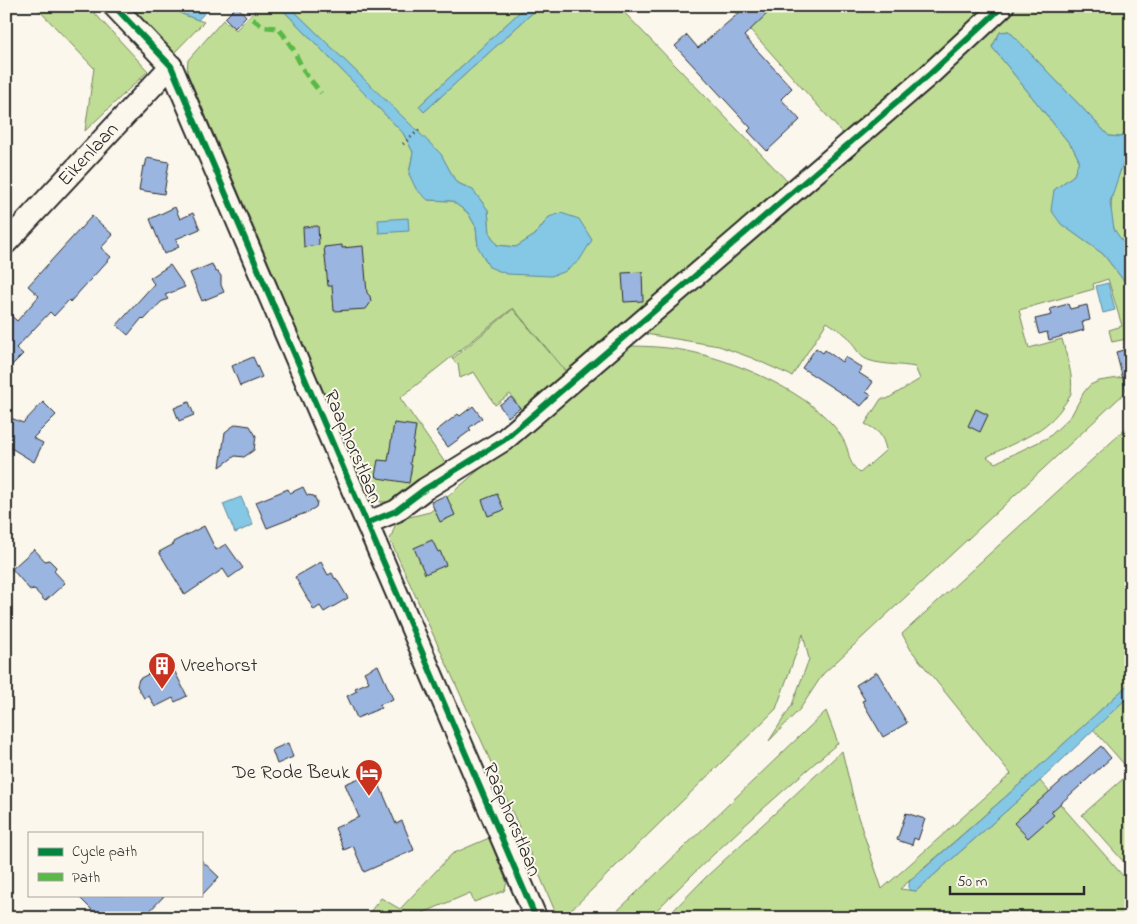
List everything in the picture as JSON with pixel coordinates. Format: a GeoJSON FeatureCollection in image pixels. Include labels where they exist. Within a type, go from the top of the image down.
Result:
{"type":"FeatureCollection","features":[{"type":"Feature","properties":{"kind":"street","name":"Raaphorstlaan"},"geometry":{"type":"LineString","coordinates":[[114,6],[171,66],[536,918]]}},
{"type":"Feature","properties":{"kind":"street"},"geometry":{"type":"LineString","coordinates":[[367,523],[396,512],[425,489],[504,440],[930,74],[1003,6]]}},
{"type":"Feature","properties":{"kind":"street","name":"Eikenlaan"},"geometry":{"type":"LineString","coordinates":[[6,243],[171,66]]}},
{"type":"Feature","properties":{"kind":"path"},"geometry":{"type":"LineString","coordinates":[[403,144],[419,130]]}},
{"type":"Feature","properties":{"kind":"green space"},"geometry":{"type":"Polygon","coordinates":[[[35,6],[88,6],[148,71],[85,131],[94,68],[35,6]]]}},
{"type":"Feature","properties":{"kind":"green space"},"geometry":{"type":"Polygon","coordinates":[[[121,6],[169,6],[182,14],[204,22],[171,56],[121,6]]]}},
{"type":"Feature","properties":{"kind":"green space"},"geometry":{"type":"Polygon","coordinates":[[[259,6],[279,6],[403,133],[413,152],[409,174],[428,200],[452,201],[468,213],[476,227],[478,247],[507,274],[549,217],[535,235],[516,247],[497,245],[490,234],[488,210],[473,190],[456,182],[440,154],[289,6],[526,6],[419,106],[424,112],[540,6],[618,6],[791,185],[571,377],[513,308],[400,398],[446,464],[390,502],[381,502],[364,493],[187,72],[188,60],[223,20],[236,30],[259,6]]]}},
{"type":"Feature","properties":{"kind":"green space"},"geometry":{"type":"Polygon","coordinates":[[[729,6],[972,6],[980,14],[845,136],[729,6]]]}},
{"type":"Feature","properties":{"kind":"green space"},"geometry":{"type":"Polygon","coordinates":[[[1013,6],[1131,6],[1131,128],[1121,137],[1109,136],[1009,31],[1000,32],[992,47],[1073,148],[1079,160],[1074,175],[1054,190],[1061,224],[1103,254],[1131,290],[1131,338],[1112,342],[1109,330],[1122,326],[1108,279],[1093,284],[1094,289],[1019,310],[1029,348],[1062,339],[1071,373],[1071,393],[1053,418],[1036,432],[987,457],[995,463],[1049,437],[1071,416],[1090,385],[1099,381],[1131,376],[1131,387],[823,674],[800,709],[769,741],[792,705],[809,659],[803,634],[776,709],[563,918],[558,918],[483,744],[390,540],[397,520],[430,512],[590,374],[626,346],[672,349],[705,355],[745,369],[785,388],[819,411],[834,426],[845,443],[851,462],[860,473],[886,450],[879,434],[865,424],[881,399],[887,399],[920,379],[915,367],[881,363],[864,358],[847,336],[827,322],[792,376],[719,346],[639,333],[1013,6]]]}},
{"type":"Feature","properties":{"kind":"green space"},"geometry":{"type":"Polygon","coordinates":[[[1131,155],[1131,254],[1115,231],[1111,210],[1116,180],[1120,170],[1131,155]]]}},
{"type":"Feature","properties":{"kind":"green space"},"geometry":{"type":"Polygon","coordinates":[[[513,309],[570,377],[524,419],[518,412],[521,409],[510,394],[495,405],[474,372],[460,378],[458,364],[452,359],[513,309]]]}},
{"type":"Feature","properties":{"kind":"green space"},"geometry":{"type":"Polygon","coordinates":[[[1131,424],[1131,682],[1020,784],[900,889],[916,891],[1040,781],[1131,885],[1131,918],[666,918],[706,877],[842,751],[858,817],[882,889],[1011,774],[911,650],[902,634],[1131,424]]]}},
{"type":"Feature","properties":{"kind":"green space"},"geometry":{"type":"Polygon","coordinates":[[[1131,694],[1131,772],[1093,729],[1131,694]]]}},
{"type":"Feature","properties":{"kind":"green space"},"geometry":{"type":"Polygon","coordinates":[[[826,711],[838,743],[742,828],[649,918],[610,918],[826,711]]]}},
{"type":"Feature","properties":{"kind":"green space"},"geometry":{"type":"Polygon","coordinates":[[[1131,772],[1131,870],[1082,815],[1131,772]]]}},
{"type":"Feature","properties":{"kind":"green space"},"geometry":{"type":"Polygon","coordinates":[[[489,838],[507,883],[504,891],[474,902],[470,893],[418,915],[416,918],[365,918],[381,898],[400,909],[452,854],[489,838]]]}},
{"type":"Feature","properties":{"kind":"water"},"geometry":{"type":"Polygon","coordinates":[[[169,6],[189,6],[198,9],[201,6],[211,6],[198,20],[182,14],[169,6]]]}},
{"type":"Feature","properties":{"kind":"water"},"geometry":{"type":"Polygon","coordinates":[[[279,6],[289,6],[441,154],[456,182],[473,190],[488,210],[490,234],[497,245],[516,247],[535,235],[549,217],[561,213],[579,219],[592,240],[579,261],[564,272],[551,276],[507,274],[489,267],[478,247],[476,227],[468,213],[452,201],[428,200],[416,189],[409,174],[413,152],[403,133],[279,6]]]}},
{"type":"Feature","properties":{"kind":"water"},"geometry":{"type":"Polygon","coordinates":[[[526,6],[540,6],[424,112],[419,106],[526,6]]]}},
{"type":"Feature","properties":{"kind":"water"},"geometry":{"type":"Polygon","coordinates":[[[1009,31],[1109,136],[1121,137],[1131,128],[1131,155],[1123,163],[1110,202],[1114,229],[1131,254],[1131,290],[1103,254],[1061,224],[1051,210],[1054,190],[1074,175],[1079,160],[1073,148],[992,47],[1000,32],[1009,31]]]}},
{"type":"Feature","properties":{"kind":"water"},"geometry":{"type":"Polygon","coordinates":[[[408,218],[409,231],[379,233],[378,220],[408,218]]]}},
{"type":"Feature","properties":{"kind":"water"},"geometry":{"type":"Polygon","coordinates":[[[1108,283],[1115,310],[1103,313],[1096,286],[1108,283]]]}},
{"type":"Feature","properties":{"kind":"water"},"geometry":{"type":"Polygon","coordinates":[[[241,497],[253,525],[235,533],[223,504],[241,497]]]}},
{"type":"Feature","properties":{"kind":"water"},"geometry":{"type":"Polygon","coordinates":[[[1131,682],[1131,694],[1040,781],[916,891],[909,890],[909,882],[1131,682]]]}},
{"type":"Feature","properties":{"kind":"building"},"geometry":{"type":"Polygon","coordinates":[[[237,6],[246,16],[235,28],[225,18],[237,6]]]}},
{"type":"Feature","properties":{"kind":"building"},"geometry":{"type":"Polygon","coordinates":[[[747,6],[775,6],[744,36],[792,88],[781,99],[800,120],[767,151],[748,131],[751,128],[675,46],[687,35],[698,48],[747,6]]]}},
{"type":"Feature","properties":{"kind":"building"},"geometry":{"type":"Polygon","coordinates":[[[147,158],[169,162],[164,194],[139,190],[143,166],[145,167],[147,158]]]}},
{"type":"Feature","properties":{"kind":"building"},"geometry":{"type":"Polygon","coordinates":[[[175,207],[180,219],[193,213],[200,229],[176,239],[179,247],[164,254],[150,219],[175,207]]]}},
{"type":"Feature","properties":{"kind":"building"},"geometry":{"type":"Polygon","coordinates":[[[92,216],[113,235],[101,248],[111,257],[70,302],[69,300],[54,316],[50,312],[16,348],[23,354],[6,371],[6,311],[17,321],[39,296],[28,286],[92,216]]]}},
{"type":"Feature","properties":{"kind":"building"},"geometry":{"type":"Polygon","coordinates":[[[318,226],[319,245],[304,247],[303,227],[318,226]]]}},
{"type":"Feature","properties":{"kind":"building"},"geometry":{"type":"Polygon","coordinates":[[[342,245],[342,248],[363,246],[367,293],[370,296],[371,302],[366,309],[334,311],[332,286],[328,286],[324,247],[342,245]]]}},
{"type":"Feature","properties":{"kind":"building"},"geometry":{"type":"Polygon","coordinates":[[[212,264],[215,271],[221,276],[221,285],[224,292],[202,301],[190,273],[212,264]]]}},
{"type":"Feature","properties":{"kind":"building"},"geometry":{"type":"Polygon","coordinates":[[[170,265],[185,287],[165,295],[168,299],[161,302],[144,320],[142,318],[128,335],[117,325],[154,284],[150,278],[170,265]]]}},
{"type":"Feature","properties":{"kind":"building"},"geometry":{"type":"Polygon","coordinates":[[[642,272],[643,301],[624,302],[622,273],[642,272]]]}},
{"type":"Feature","properties":{"kind":"building"},"geometry":{"type":"Polygon","coordinates":[[[1068,304],[1070,309],[1087,305],[1090,320],[1082,322],[1084,330],[1049,340],[1047,332],[1039,334],[1035,319],[1052,315],[1050,309],[1068,304]]]}},
{"type":"Feature","properties":{"kind":"building"},"geometry":{"type":"Polygon","coordinates":[[[816,348],[823,353],[825,350],[842,362],[845,357],[862,368],[859,373],[873,382],[866,392],[871,395],[861,406],[802,368],[816,348]]]}},
{"type":"Feature","properties":{"kind":"building"},"geometry":{"type":"Polygon","coordinates":[[[1131,348],[1131,390],[1126,391],[1116,352],[1131,348]]]}},
{"type":"Feature","properties":{"kind":"building"},"geometry":{"type":"Polygon","coordinates":[[[253,357],[262,377],[240,386],[232,366],[253,357]]]}},
{"type":"Feature","properties":{"kind":"building"},"geometry":{"type":"Polygon","coordinates":[[[511,397],[520,408],[508,417],[499,405],[511,397]]]}},
{"type":"Feature","properties":{"kind":"building"},"geometry":{"type":"Polygon","coordinates":[[[43,402],[56,415],[33,438],[43,443],[34,462],[6,445],[6,429],[11,418],[23,423],[43,402]]]}},
{"type":"Feature","properties":{"kind":"building"},"geometry":{"type":"Polygon","coordinates":[[[189,402],[194,415],[179,421],[174,408],[189,402]]]}},
{"type":"Feature","properties":{"kind":"building"},"geometry":{"type":"Polygon","coordinates":[[[473,406],[482,418],[469,428],[471,430],[448,447],[436,431],[458,414],[460,416],[473,406]]]}},
{"type":"Feature","properties":{"kind":"building"},"geometry":{"type":"Polygon","coordinates":[[[976,409],[988,415],[980,432],[968,426],[976,409]]]}},
{"type":"Feature","properties":{"kind":"building"},"geometry":{"type":"Polygon","coordinates":[[[394,423],[416,426],[409,483],[375,476],[378,460],[388,461],[394,423]]]}},
{"type":"Feature","properties":{"kind":"building"},"geometry":{"type":"Polygon","coordinates":[[[236,424],[250,426],[256,436],[254,450],[244,457],[235,456],[220,467],[225,432],[236,424]]]}},
{"type":"Feature","properties":{"kind":"building"},"geometry":{"type":"Polygon","coordinates":[[[303,487],[307,495],[314,496],[317,502],[316,507],[267,528],[256,502],[288,489],[290,493],[303,487]]]}},
{"type":"Feature","properties":{"kind":"building"},"geometry":{"type":"Polygon","coordinates":[[[497,494],[504,510],[488,516],[482,500],[497,494]]]}},
{"type":"Feature","properties":{"kind":"building"},"geometry":{"type":"Polygon","coordinates":[[[446,495],[455,515],[440,522],[431,502],[446,495]]]}},
{"type":"Feature","properties":{"kind":"building"},"geometry":{"type":"Polygon","coordinates":[[[204,526],[216,550],[226,544],[243,568],[229,578],[223,569],[185,595],[159,552],[174,544],[173,542],[204,526]]]}},
{"type":"Feature","properties":{"kind":"building"},"geometry":{"type":"Polygon","coordinates":[[[432,540],[438,552],[440,551],[446,565],[425,574],[414,548],[432,540]]]}},
{"type":"Feature","properties":{"kind":"building"},"geometry":{"type":"Polygon","coordinates":[[[34,549],[45,561],[49,560],[56,567],[54,571],[65,583],[45,601],[34,589],[30,590],[12,569],[34,549]]]}},
{"type":"Feature","properties":{"kind":"building"},"geometry":{"type":"Polygon","coordinates":[[[321,562],[328,575],[332,573],[336,578],[348,598],[324,612],[320,606],[314,610],[295,577],[321,562]]]}},
{"type":"Feature","properties":{"kind":"building","name":"Vreehorst"},"geometry":{"type":"Polygon","coordinates":[[[166,665],[167,668],[172,666],[187,696],[175,702],[173,698],[155,707],[149,696],[144,698],[137,686],[139,679],[166,665]]]}},
{"type":"Feature","properties":{"kind":"building"},"geometry":{"type":"Polygon","coordinates":[[[378,665],[393,699],[379,705],[381,708],[357,718],[347,696],[357,691],[355,688],[369,682],[364,672],[378,665]]]}},
{"type":"Feature","properties":{"kind":"building"},"geometry":{"type":"Polygon","coordinates":[[[877,672],[907,723],[883,737],[862,701],[865,700],[856,685],[877,672]]]}},
{"type":"Feature","properties":{"kind":"building"},"geometry":{"type":"Polygon","coordinates":[[[288,743],[293,757],[277,764],[272,750],[288,743]]]}},
{"type":"Feature","properties":{"kind":"building"},"geometry":{"type":"Polygon","coordinates":[[[1101,746],[1111,758],[1051,812],[1054,815],[1028,838],[1014,823],[1101,746]]]}},
{"type":"Feature","properties":{"kind":"building"},"geometry":{"type":"Polygon","coordinates":[[[374,772],[396,824],[402,821],[414,850],[364,872],[353,846],[344,850],[335,828],[359,817],[345,784],[374,772]]]}},
{"type":"Feature","properties":{"kind":"building"},"geometry":{"type":"Polygon","coordinates":[[[906,813],[925,819],[918,840],[914,838],[912,845],[897,840],[906,813]]]}},
{"type":"Feature","properties":{"kind":"building"},"geometry":{"type":"Polygon","coordinates":[[[202,861],[219,877],[202,895],[202,861]]]}},
{"type":"Feature","properties":{"kind":"building"},"geometry":{"type":"Polygon","coordinates":[[[78,896],[164,896],[143,918],[100,918],[78,896]]]}},
{"type":"Feature","properties":{"kind":"marked path"},"geometry":{"type":"LineString","coordinates":[[253,19],[264,27],[278,28],[293,49],[305,73],[321,93]]}},
{"type":"Feature","properties":{"kind":"cycle path"},"geometry":{"type":"LineString","coordinates":[[114,6],[171,66],[536,918]]}},
{"type":"Feature","properties":{"kind":"cycle path"},"geometry":{"type":"LineString","coordinates":[[367,523],[396,511],[425,489],[504,440],[930,74],[1003,6]]}},
{"type":"Feature","properties":{"kind":"place","name":"Vreehorst"},"geometry":{"type":"Point","coordinates":[162,690]}},
{"type":"Feature","properties":{"kind":"place","name":"De Rode Beuk"},"geometry":{"type":"Point","coordinates":[369,797]}}]}
